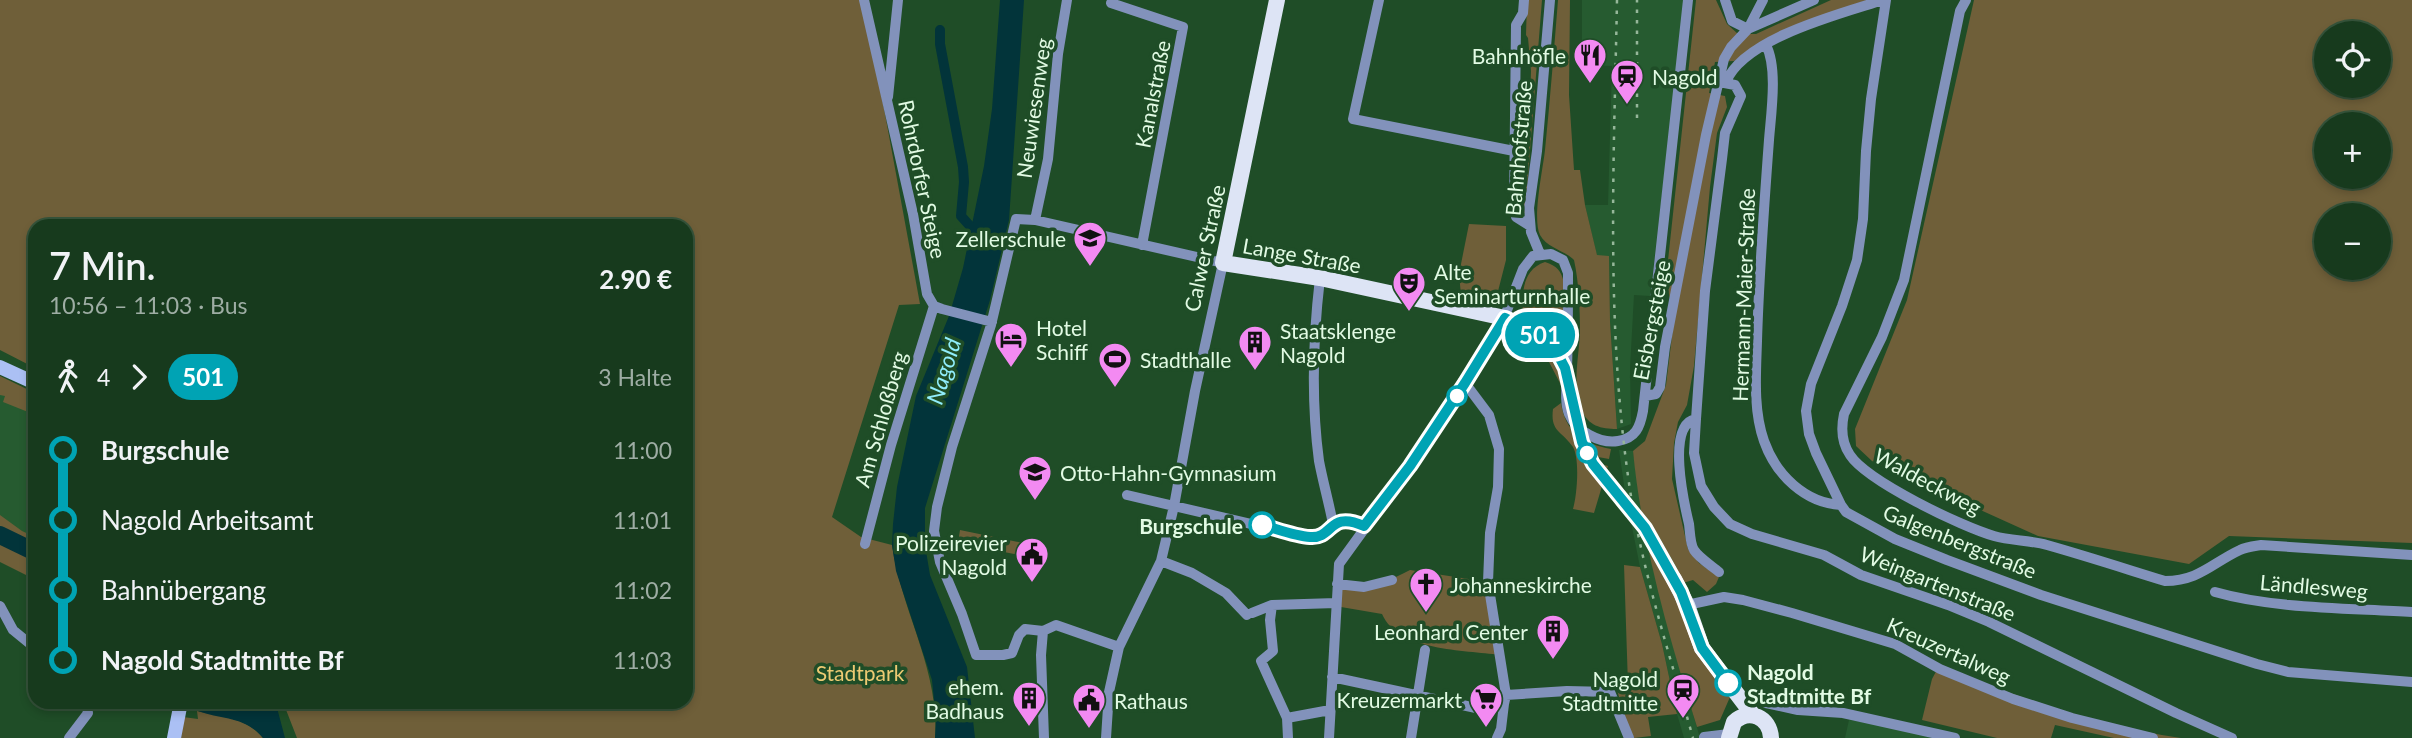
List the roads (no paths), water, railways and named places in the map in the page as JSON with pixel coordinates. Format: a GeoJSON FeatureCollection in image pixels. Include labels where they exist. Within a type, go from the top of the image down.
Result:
{"type":"FeatureCollection","features":[{"type":"Feature","properties":{"kind":"main road","name":"Calwer Straße"},"geometry":{"type":"LineString","coordinates":[[1223,263],[1277,0]]}},
{"type":"Feature","properties":{"kind":"main road","name":"Lange Straße"},"geometry":{"type":"LineString","coordinates":[[1223,263],[1320,278],[1505,318],[1538,334],[1555,349]]}},
{"type":"Feature","properties":{"kind":"main road"},"geometry":{"type":"LineString","coordinates":[[0,367],[28,380]]}},
{"type":"Feature","properties":{"kind":"main road"},"geometry":{"type":"LineString","coordinates":[[1674,579],[1687,605],[1702,648],[1732,688],[1746,717]]}},
{"type":"Feature","properties":{"kind":"main road"},"geometry":{"type":"LineString","coordinates":[[174,738],[180,709]]}},
{"type":"Feature","properties":{"kind":"main road"},"geometry":{"type":"LineString","coordinates":[[1729,736],[1730,728],[1746,717],[1765,721],[1769,727],[1770,738]]}},
{"type":"Feature","properties":{"kind":"street","name":"Rohrdorfer Steige"},"geometry":{"type":"LineString","coordinates":[[864,0],[913,214],[927,294],[938,307]]}},
{"type":"Feature","properties":{"kind":"street"},"geometry":{"type":"LineString","coordinates":[[887,103],[898,0]]}},
{"type":"Feature","properties":{"kind":"street","name":"Neuwiesenweg"},"geometry":{"type":"LineString","coordinates":[[1035,220],[1048,159],[1058,54],[1067,0]]}},
{"type":"Feature","properties":{"kind":"street"},"geometry":{"type":"LineString","coordinates":[[1099,0],[1112,2]]}},
{"type":"Feature","properties":{"kind":"street"},"geometry":{"type":"LineString","coordinates":[[1379,0],[1353,119],[1514,151]]}},
{"type":"Feature","properties":{"kind":"street"},"geometry":{"type":"LineString","coordinates":[[1524,0],[1523,13],[1516,26],[1514,208],[1516,217],[1530,226]]}},
{"type":"Feature","properties":{"kind":"street","name":"Bahnhofstraße"},"geometry":{"type":"LineString","coordinates":[[1540,254],[1530,226],[1530,208],[1550,0]]}},
{"type":"Feature","properties":{"kind":"street"},"geometry":{"type":"LineString","coordinates":[[1645,396],[1688,0]]}},
{"type":"Feature","properties":{"kind":"street"},"geometry":{"type":"LineString","coordinates":[[1725,0],[1732,21],[1748,29],[1763,0]]}},
{"type":"Feature","properties":{"kind":"street","name":"Eisbergsteige"},"geometry":{"type":"LineString","coordinates":[[1540,254],[1551,254],[1563,260],[1568,273],[1569,414],[1579,428],[1595,438],[1612,442],[1632,437],[1640,428],[1645,396],[1656,394],[1660,387],[1672,307],[1706,135],[1723,82],[1724,59],[1748,29],[1814,0]]}},
{"type":"Feature","properties":{"kind":"street","name":"Eisbergsteige"},"geometry":{"type":"LineString","coordinates":[[1723,82],[1741,60],[1800,27],[1884,0]]}},
{"type":"Feature","properties":{"kind":"street","name":"Galgenbergstraße"},"geometry":{"type":"LineString","coordinates":[[1884,0],[1866,151],[1863,219],[1857,260],[1811,384],[1806,411],[1816,453],[1846,512],[1895,539],[1947,560],[2041,595],[2211,650],[2288,672],[2412,682]]}},
{"type":"Feature","properties":{"kind":"street","name":"Waldeckweg"},"geometry":{"type":"LineString","coordinates":[[1966,0],[1960,11],[1904,280],[1881,337],[1844,414],[1843,440],[1857,464],[1875,478],[1946,517],[1992,536],[2043,544],[2165,581],[2178,581],[2202,574],[2242,549],[2262,545],[2412,555]]}},
{"type":"Feature","properties":{"kind":"street","name":"Kanalstraße"},"geometry":{"type":"LineString","coordinates":[[1112,2],[1183,27],[1142,245]]}},
{"type":"Feature","properties":{"kind":"street","name":"Hermann-Maier-Straße"},"geometry":{"type":"LineString","coordinates":[[1766,46],[1772,64],[1772,89],[1758,294],[1758,418],[1776,466],[1789,481],[1798,490],[1817,500],[1841,505]]}},
{"type":"Feature","properties":{"kind":"street","name":"Weingartenstraße"},"geometry":{"type":"LineString","coordinates":[[1723,82],[1735,85],[1741,96],[1726,133],[1722,159],[1705,290],[1694,453],[1701,486],[1714,507],[1730,524],[1752,534],[1824,555],[1861,575],[1989,622],[2232,738]]}},
{"type":"Feature","properties":{"kind":"street"},"geometry":{"type":"LineString","coordinates":[[1035,220],[1016,219],[952,447],[937,506],[934,531],[940,562],[976,655],[1012,653],[1019,635],[1026,629],[1044,631],[1056,625],[1119,647]]}},
{"type":"Feature","properties":{"kind":"street","name":"Lange Straße"},"geometry":{"type":"LineString","coordinates":[[1035,220],[1223,263]]}},
{"type":"Feature","properties":{"kind":"street"},"geometry":{"type":"LineString","coordinates":[[1329,738],[1339,564],[1410,466],[1465,383],[1505,318],[1523,269],[1533,256],[1540,254]]}},
{"type":"Feature","properties":{"kind":"street","name":"Calwer Straße"},"geometry":{"type":"LineString","coordinates":[[1107,738],[1109,692],[1119,647],[1161,561],[1223,263]]}},
{"type":"Feature","properties":{"kind":"street"},"geometry":{"type":"LineString","coordinates":[[1320,278],[1315,320],[1315,400],[1320,461],[1333,524]]}},
{"type":"Feature","properties":{"kind":"street"},"geometry":{"type":"LineString","coordinates":[[938,307],[988,321]]}},
{"type":"Feature","properties":{"kind":"street","name":"Am Schloßberg"},"geometry":{"type":"LineString","coordinates":[[865,544],[891,445],[938,307]]}},
{"type":"Feature","properties":{"kind":"street"},"geometry":{"type":"LineString","coordinates":[[1465,383],[1489,415],[1499,449],[1498,487],[1490,533],[1488,582],[1505,700],[1502,729],[1497,738]]}},
{"type":"Feature","properties":{"kind":"street","name":"Weingartenstraße"},"geometry":{"type":"LineString","coordinates":[[1696,419],[1685,424],[1680,442],[1679,476],[1694,550],[1719,572]]}},
{"type":"Feature","properties":{"kind":"street"},"geometry":{"type":"LineString","coordinates":[[1127,495],[1311,538],[1320,536],[1333,524],[1347,520],[1364,526]]}},
{"type":"Feature","properties":{"kind":"street"},"geometry":{"type":"LineString","coordinates":[[1161,561],[1192,573],[1226,593],[1249,614],[1272,605],[1336,603]]}},
{"type":"Feature","properties":{"kind":"street"},"geometry":{"type":"LineString","coordinates":[[1337,584],[1364,587],[1392,580]]}},
{"type":"Feature","properties":{"kind":"street","name":"Ländlesweg"},"geometry":{"type":"LineString","coordinates":[[2215,592],[2246,599],[2412,612]]}},
{"type":"Feature","properties":{"kind":"street","name":"Kreuzertalweg"},"geometry":{"type":"LineString","coordinates":[[1687,605],[1724,597],[1780,610],[1895,643],[1940,669],[2013,699],[2072,718],[2153,738]]}},
{"type":"Feature","properties":{"kind":"street"},"geometry":{"type":"LineString","coordinates":[[1272,605],[1270,620],[1273,651],[1261,661],[1287,718],[1287,738]]}},
{"type":"Feature","properties":{"kind":"street"},"geometry":{"type":"LineString","coordinates":[[0,606],[13,630],[28,642]]}},
{"type":"Feature","properties":{"kind":"street"},"geometry":{"type":"LineString","coordinates":[[1044,631],[1041,655],[1044,738]]}},
{"type":"Feature","properties":{"kind":"street"},"geometry":{"type":"LineString","coordinates":[[1411,738],[1426,650]]}},
{"type":"Feature","properties":{"kind":"street"},"geometry":{"type":"LineString","coordinates":[[1332,677],[1490,709],[1505,700],[1567,691],[1610,692],[1629,738]]}},
{"type":"Feature","properties":{"kind":"street"},"geometry":{"type":"LineString","coordinates":[[1766,703],[1798,710],[1843,713],[1955,738]]}},
{"type":"Feature","properties":{"kind":"street"},"geometry":{"type":"LineString","coordinates":[[69,738],[88,713],[87,709]]}},
{"type":"Feature","properties":{"kind":"street"},"geometry":{"type":"LineString","coordinates":[[1287,718],[1330,710]]}},
{"type":"Feature","properties":{"kind":"street"},"geometry":{"type":"LineString","coordinates":[[1704,737],[1729,736]]}},
{"type":"Feature","properties":{"kind":"water"},"geometry":{"type":"Polygon","coordinates":[[[1000,0],[1024,0],[1009,220],[990,300],[925,508],[925,545],[930,575],[967,667],[975,738],[935,738],[932,680],[896,571],[892,545],[893,524],[897,487],[916,396],[949,316],[963,268],[984,166],[992,109],[1000,0]]]}},
{"type":"Feature","properties":{"kind":"water"},"geometry":{"type":"Polygon","coordinates":[[[193,709],[277,709],[285,738],[263,738],[241,722],[193,709]]]}},
{"type":"Feature","properties":{"kind":"waterway"},"geometry":{"type":"LineString","coordinates":[[940,30],[940,44],[963,167],[961,216],[979,236]]}},
{"type":"Feature","properties":{"kind":"waterway","name":"Nagold"},"geometry":{"type":"LineString","coordinates":[[0,535],[28,549]]}},
{"type":"Feature","properties":{"kind":"tunnel"},"geometry":{"type":"LineString","coordinates":[[1555,349],[1565,368],[1582,442],[1593,464],[1645,528],[1674,579]]}},
{"type":"Feature","properties":{"kind":"railway"},"geometry":{"type":"LineString","coordinates":[[1617,0],[1613,238],[1621,417],[1640,542],[1693,738]]}},
{"type":"Feature","properties":{"kind":"railway"},"geometry":{"type":"LineString","coordinates":[[1637,0],[1637,118]]}},
{"type":"Feature","properties":{"kind":"place","name":"Bahnhöfle"},"geometry":{"type":"Point","coordinates":[1590,85]}},
{"type":"Feature","properties":{"kind":"place","name":"Nagold"},"geometry":{"type":"Point","coordinates":[1627,106]}},
{"type":"Feature","properties":{"kind":"place","name":"Zellerschule"},"geometry":{"type":"Point","coordinates":[1090,268]}},
{"type":"Feature","properties":{"kind":"place","name":"Alte Seminarturnhalle"},"geometry":{"type":"Point","coordinates":[1409,313]}},
{"type":"Feature","properties":{"kind":"place","name":"Hotel Schiff"},"geometry":{"type":"Point","coordinates":[1011,369]}},
{"type":"Feature","properties":{"kind":"place","name":"Staatsklenge Nagold"},"geometry":{"type":"Point","coordinates":[1255,372]}},
{"type":"Feature","properties":{"kind":"place","name":"Stadthalle"},"geometry":{"type":"Point","coordinates":[1115,389]}},
{"type":"Feature","properties":{"kind":"place","name":"Otto-Hahn-Gymnasium"},"geometry":{"type":"Point","coordinates":[1035,502]}},
{"type":"Feature","properties":{"kind":"place","name":"Burgschule"},"geometry":{"type":"Point","coordinates":[1262,525]}},
{"type":"Feature","properties":{"kind":"place","name":"Polizeirevier Nagold"},"geometry":{"type":"Point","coordinates":[1032,584]}},
{"type":"Feature","properties":{"kind":"place","name":"Johanneskirche"},"geometry":{"type":"Point","coordinates":[1426,614]}},
{"type":"Feature","properties":{"kind":"place","name":"Leonhard Center"},"geometry":{"type":"Point","coordinates":[1553,661]}},
{"type":"Feature","properties":{"kind":"place","name":"Nagold Stadtmitte Bf"},"geometry":{"type":"Point","coordinates":[1728,683]}},
{"type":"Feature","properties":{"kind":"place","name":"Nagold Stadtmitte"},"geometry":{"type":"Point","coordinates":[1683,720]}},
{"type":"Feature","properties":{"kind":"place","name":"ehem. Badhaus"},"geometry":{"type":"Point","coordinates":[1029,728]}},
{"type":"Feature","properties":{"kind":"place","name":"Kreuzermarkt"},"geometry":{"type":"Point","coordinates":[1486,729]}},
{"type":"Feature","properties":{"kind":"place","name":"Rathaus"},"geometry":{"type":"Point","coordinates":[1089,730]}},
{"type":"Feature","properties":{"kind":"park label","name":"Stadtpark"},"geometry":{"type":"Point","coordinates":[860,672]}}]}
